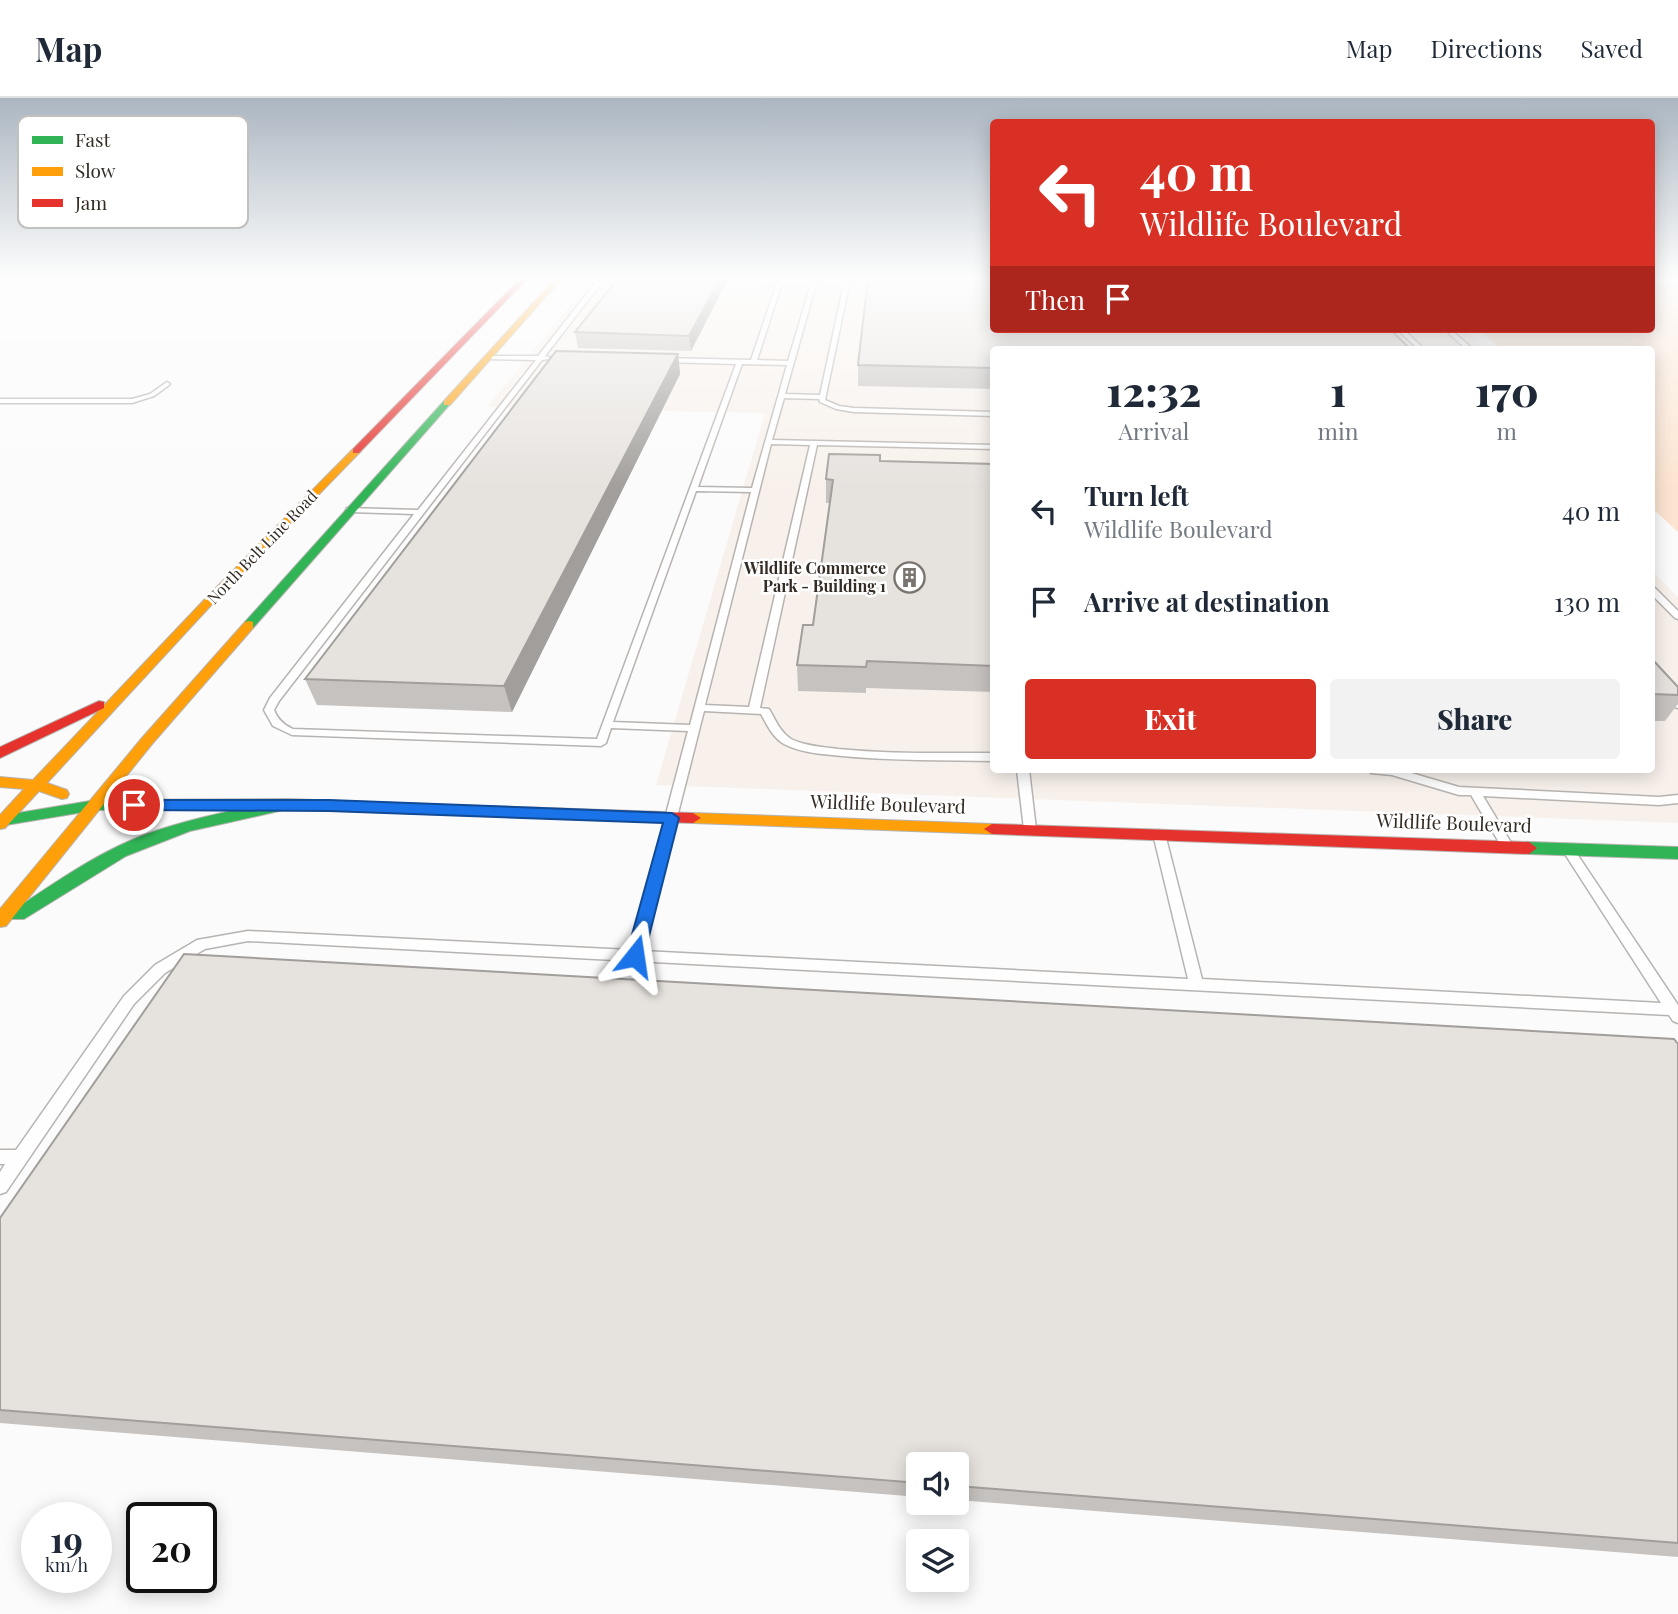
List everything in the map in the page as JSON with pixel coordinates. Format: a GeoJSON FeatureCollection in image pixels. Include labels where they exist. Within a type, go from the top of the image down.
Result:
{"type":"FeatureCollection","features":[{"type":"Feature","properties":{"kind":"main road","name":"North Belt Line Road"},"geometry":{"type":"LineString","coordinates":[[1,822],[457,348]]}},
{"type":"Feature","properties":{"kind":"main road","name":"North Belt Line Road"},"geometry":{"type":"LineString","coordinates":[[0,921],[147,741],[349,510],[496,348]]}},
{"type":"Feature","properties":{"kind":"main road"},"geometry":{"type":"LineString","coordinates":[[0,752],[122,694]]}},
{"type":"Feature","properties":{"kind":"main road"},"geometry":{"type":"LineString","coordinates":[[0,782],[36,785],[96,805]]}},
{"type":"Feature","properties":{"kind":"main road"},"geometry":{"type":"LineString","coordinates":[[0,927],[99,862],[140,843],[181,829],[288,804]]}},
{"type":"Feature","properties":{"kind":"main road","name":"Wildlife Boulevard"},"geometry":{"type":"LineString","coordinates":[[96,805],[288,804],[1678,853]]}},
{"type":"Feature","properties":{"kind":"main road"},"geometry":{"type":"LineString","coordinates":[[1,822],[96,805]]}},
{"type":"Feature","properties":{"kind":"lane"},"geometry":{"type":"LineString","coordinates":[[551,348],[274,700],[269,710],[272,720],[280,727],[292,732],[601,743],[740,362]]}},
{"type":"Feature","properties":{"kind":"lane"},"geometry":{"type":"LineString","coordinates":[[753,362],[758,348]]}},
{"type":"Feature","properties":{"kind":"lane"},"geometry":{"type":"LineString","coordinates":[[635,956],[755,490],[795,348]]}},
{"type":"Feature","properties":{"kind":"lane"},"geometry":{"type":"LineString","coordinates":[[833,348],[822,397],[827,405],[854,410],[990,414]]}},
{"type":"Feature","properties":{"kind":"lane"},"geometry":{"type":"LineString","coordinates":[[488,357],[556,358]]}},
{"type":"Feature","properties":{"kind":"lane"},"geometry":{"type":"LineString","coordinates":[[648,360],[791,363]]}},
{"type":"Feature","properties":{"kind":"lane"},"geometry":{"type":"LineString","coordinates":[[0,401],[132,401],[152,395],[167,384]]}},
{"type":"Feature","properties":{"kind":"lane"},"geometry":{"type":"LineString","coordinates":[[781,396],[822,397]]}},
{"type":"Feature","properties":{"kind":"lane"},"geometry":{"type":"LineString","coordinates":[[768,442],[990,447]]}},
{"type":"Feature","properties":{"kind":"lane"},"geometry":{"type":"LineString","coordinates":[[754,710],[814,443]]}},
{"type":"Feature","properties":{"kind":"lane"},"geometry":{"type":"LineString","coordinates":[[694,489],[755,490]]}},
{"type":"Feature","properties":{"kind":"lane"},"geometry":{"type":"LineString","coordinates":[[349,510],[421,512]]}},
{"type":"Feature","properties":{"kind":"lane"},"geometry":{"type":"LineString","coordinates":[[1655,593],[1678,616]]}},
{"type":"Feature","properties":{"kind":"lane"},"geometry":{"type":"LineString","coordinates":[[1655,680],[1678,705]]}},
{"type":"Feature","properties":{"kind":"lane"},"geometry":{"type":"LineString","coordinates":[[698,708],[765,711],[776,730],[787,741],[804,749],[990,757]]}},
{"type":"Feature","properties":{"kind":"lane"},"geometry":{"type":"LineString","coordinates":[[607,725],[694,728]]}},
{"type":"Feature","properties":{"kind":"lane"},"geometry":{"type":"LineString","coordinates":[[1023,773],[1030,829]]}},
{"type":"Feature","properties":{"kind":"lane"},"geometry":{"type":"LineString","coordinates":[[1398,773],[1447,788],[1475,792],[1659,801],[1678,799]]}},
{"type":"Feature","properties":{"kind":"lane"},"geometry":{"type":"LineString","coordinates":[[1475,792],[1507,846]]}},
{"type":"Feature","properties":{"kind":"lane"},"geometry":{"type":"LineString","coordinates":[[1159,834],[1197,985]]}},
{"type":"Feature","properties":{"kind":"lane"},"geometry":{"type":"LineString","coordinates":[[1567,848],[1676,1013]]}},
{"type":"Feature","properties":{"kind":"lane"},"geometry":{"type":"LineString","coordinates":[[0,1186],[129,1000],[159,969],[202,944],[248,936],[1197,985],[1676,1013]]}},
{"type":"Feature","properties":{"kind":"lane"},"geometry":{"type":"LineString","coordinates":[[0,1157],[20,1157]]}},
{"type":"Feature","properties":{"kind":"shaded area"},"geometry":{"type":"Polygon","coordinates":[[[536,348],[990,348],[990,773],[1655,773],[1655,574],[1678,597],[1678,823],[656,785],[765,413],[487,407],[536,348]]]}},
{"type":"Feature","properties":{"kind":"shaded area"},"geometry":{"type":"Polygon","coordinates":[[[1655,348],[1678,348],[1678,532],[1655,511],[1655,348]]]}},
{"type":"Feature","properties":{"kind":"building"},"geometry":{"type":"Polygon","coordinates":[[[860,348],[990,348],[990,368],[858,365],[860,348]]]}},
{"type":"Feature","properties":{"kind":"building"},"geometry":{"type":"Polygon","coordinates":[[[556,351],[678,354],[504,686],[305,679],[556,351]]]}},
{"type":"Feature","properties":{"kind":"building","name":"Wildlife Commerce Park - Building 1"},"geometry":{"type":"Polygon","coordinates":[[[829,454],[880,455],[880,461],[990,464],[990,666],[867,661],[866,667],[797,665],[803,625],[813,625],[833,480],[826,479],[829,454]]]}},
{"type":"Feature","properties":{"kind":"building"},"geometry":{"type":"Polygon","coordinates":[[[1655,662],[1678,687],[1678,695],[1655,694],[1655,662]]]}},
{"type":"Feature","properties":{"kind":"building"},"geometry":{"type":"Polygon","coordinates":[[[184,954],[1674,1039],[1678,1044],[1678,1543],[969,1487],[969,1452],[906,1452],[906,1482],[0,1410],[0,1218],[184,954]]]}},
{"type":"Feature","properties":{"kind":"traffic: fast"},"geometry":{"type":"LineString","coordinates":[[249,625],[447,403]]}},
{"type":"Feature","properties":{"kind":"traffic: fast"},"geometry":{"type":"LineString","coordinates":[[0,821],[96,805],[288,804],[424,809]]}},
{"type":"Feature","properties":{"kind":"traffic: fast"},"geometry":{"type":"LineString","coordinates":[[18,915],[86,871],[139,843],[190,826],[288,804]]}},
{"type":"Feature","properties":{"kind":"traffic: fast"},"geometry":{"type":"LineString","coordinates":[[1529,848],[1678,853]]}},
{"type":"Feature","properties":{"kind":"traffic: slow"},"geometry":{"type":"LineString","coordinates":[[447,403],[497,348]]}},
{"type":"Feature","properties":{"kind":"traffic: slow"},"geometry":{"type":"LineString","coordinates":[[0,824],[210,600],[356,451]]}},
{"type":"Feature","properties":{"kind":"traffic: slow"},"geometry":{"type":"LineString","coordinates":[[0,921],[147,741],[249,625]]}},
{"type":"Feature","properties":{"kind":"traffic: slow"},"geometry":{"type":"LineString","coordinates":[[0,782],[36,785],[62,794]]}},
{"type":"Feature","properties":{"kind":"traffic: slow"},"geometry":{"type":"LineString","coordinates":[[693,818],[992,829]]}},
{"type":"Feature","properties":{"kind":"traffic: jam"},"geometry":{"type":"LineString","coordinates":[[356,451],[457,348]]}},
{"type":"Feature","properties":{"kind":"traffic: jam"},"geometry":{"type":"LineString","coordinates":[[0,753],[99,705]]}},
{"type":"Feature","properties":{"kind":"traffic: jam"},"geometry":{"type":"LineString","coordinates":[[424,809],[693,818]]}},
{"type":"Feature","properties":{"kind":"traffic: jam"},"geometry":{"type":"LineString","coordinates":[[992,829],[1529,848]]}},
{"type":"Feature","properties":{"kind":"place","name":"Wildlife Commerce Park - Building 1"},"geometry":{"type":"Point","coordinates":[909,577]}},
{"type":"Feature","properties":{"kind":"route"},"geometry":{"type":"LineString","coordinates":[[134,805],[288,804],[672,818],[635,956]]}}]}
